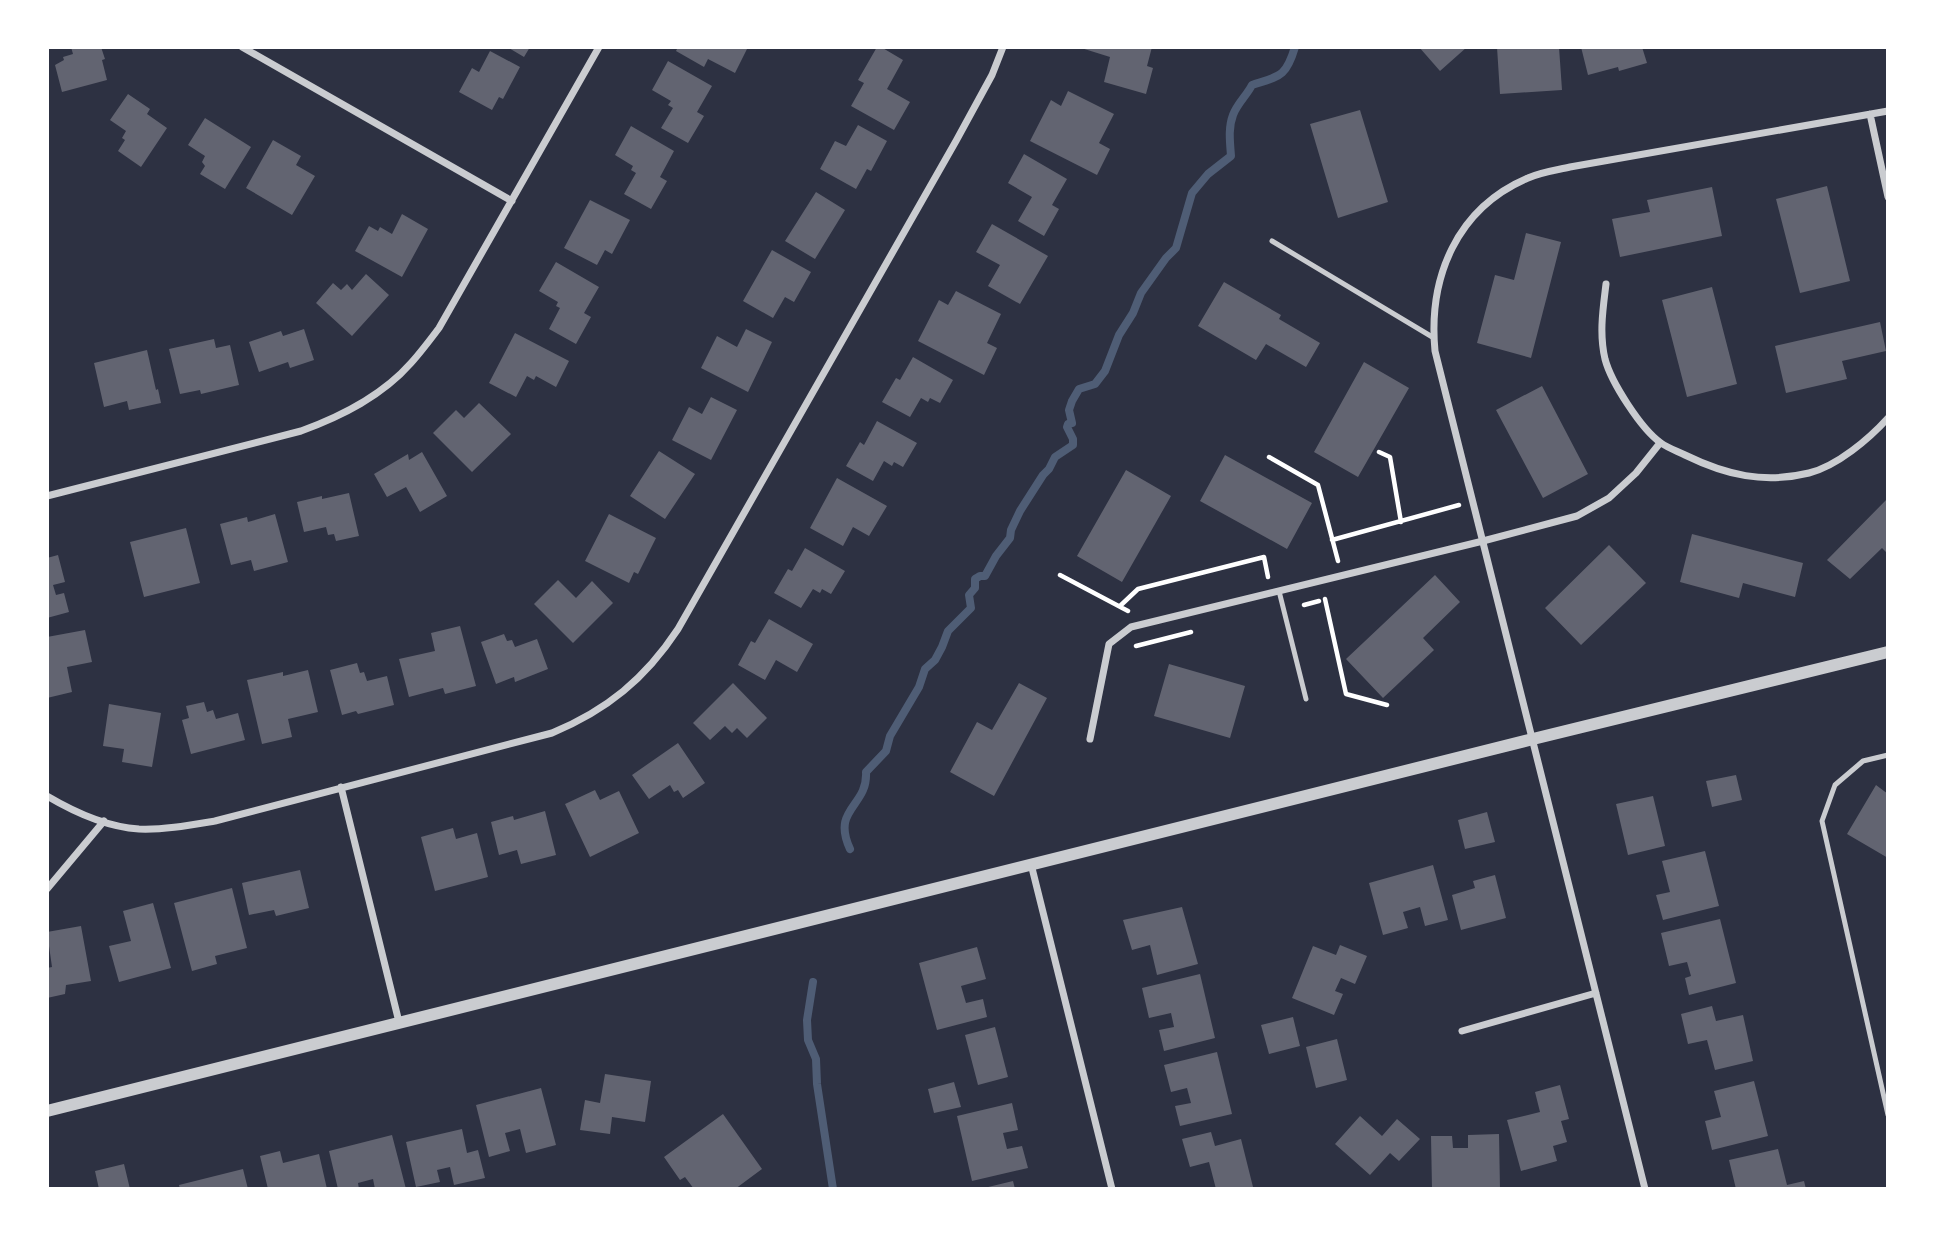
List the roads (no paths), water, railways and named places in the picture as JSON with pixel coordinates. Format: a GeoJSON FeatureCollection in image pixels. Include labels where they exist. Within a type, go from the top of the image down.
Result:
{"type":"FeatureCollection","features":[{"type":"Feature","properties":{"kind":"street"},"geometry":{"type":"LineString","coordinates":[[242,47],[512,201]]}},
{"type":"Feature","properties":{"kind":"street"},"geometry":{"type":"LineString","coordinates":[[47,496],[301,431],[330,421],[354,408],[392,381],[411,363],[439,328],[599,47]]}},
{"type":"Feature","properties":{"kind":"street"},"geometry":{"type":"LineString","coordinates":[[47,796],[104,821],[139,829],[187,826],[552,733],[588,717],[621,695],[646,671],[671,640],[956,141],[992,75],[1003,47]]}},
{"type":"Feature","properties":{"kind":"street"},"geometry":{"type":"LineString","coordinates":[[1645,1189],[1435,351],[1433,329],[1436,298],[1443,267],[1452,246],[1474,215],[1500,193],[1530,177],[1570,167],[1888,111]]}},
{"type":"Feature","properties":{"kind":"street"},"geometry":{"type":"LineString","coordinates":[[1870,114],[1888,197]]}},
{"type":"Feature","properties":{"kind":"street"},"geometry":{"type":"LineString","coordinates":[[1606,284],[1601,328],[1605,360],[1620,393],[1660,443],[1705,464],[1741,475],[1769,479],[1812,473],[1838,460],[1869,439],[1888,418]]}},
{"type":"Feature","properties":{"kind":"street"},"geometry":{"type":"LineString","coordinates":[[1090,739],[1110,644],[1132,627],[1577,516],[1609,498],[1636,473],[1660,443]]}},
{"type":"Feature","properties":{"kind":"street"},"geometry":{"type":"LineString","coordinates":[[47,1111],[1888,652]]}},
{"type":"Feature","properties":{"kind":"street"},"geometry":{"type":"LineString","coordinates":[[341,787],[399,1022]]}},
{"type":"Feature","properties":{"kind":"street"},"geometry":{"type":"LineString","coordinates":[[47,889],[104,821]]}},
{"type":"Feature","properties":{"kind":"street"},"geometry":{"type":"LineString","coordinates":[[1031,864],[1112,1189]]}},
{"type":"Feature","properties":{"kind":"street"},"geometry":{"type":"LineString","coordinates":[[1462,1031],[1596,993]]}},
{"type":"Feature","properties":{"kind":"lane"},"geometry":{"type":"LineString","coordinates":[[1272,241],[1434,338]]}},
{"type":"Feature","properties":{"kind":"lane"},"geometry":{"type":"LineString","coordinates":[[1279,591],[1306,699]]}},
{"type":"Feature","properties":{"kind":"lane"},"geometry":{"type":"LineString","coordinates":[[1888,755],[1863,761],[1835,785],[1822,821],[1888,1115]]}},
{"type":"Feature","properties":{"kind":"waterway"},"geometry":{"type":"LineString","coordinates":[[850,849],[845,825],[847,816],[862,793],[866,772],[886,751],[890,736],[919,687],[925,669],[935,660],[948,631],[971,608],[969,595],[975,588],[975,579],[985,576],[1010,538],[1020,511],[1055,457],[1073,445],[1067,427],[1072,423],[1069,410],[1072,401],[1079,389],[1095,384],[1105,371],[1119,335],[1133,313],[1141,293],[1176,248],[1192,193],[1208,174],[1231,156],[1230,125],[1237,107],[1252,85],[1276,77],[1285,70],[1295,47]]}},
{"type":"Feature","properties":{"kind":"waterway"},"geometry":{"type":"LineString","coordinates":[[813,982],[807,1020],[808,1040],[816,1059],[817,1084],[833,1189]]}}]}
